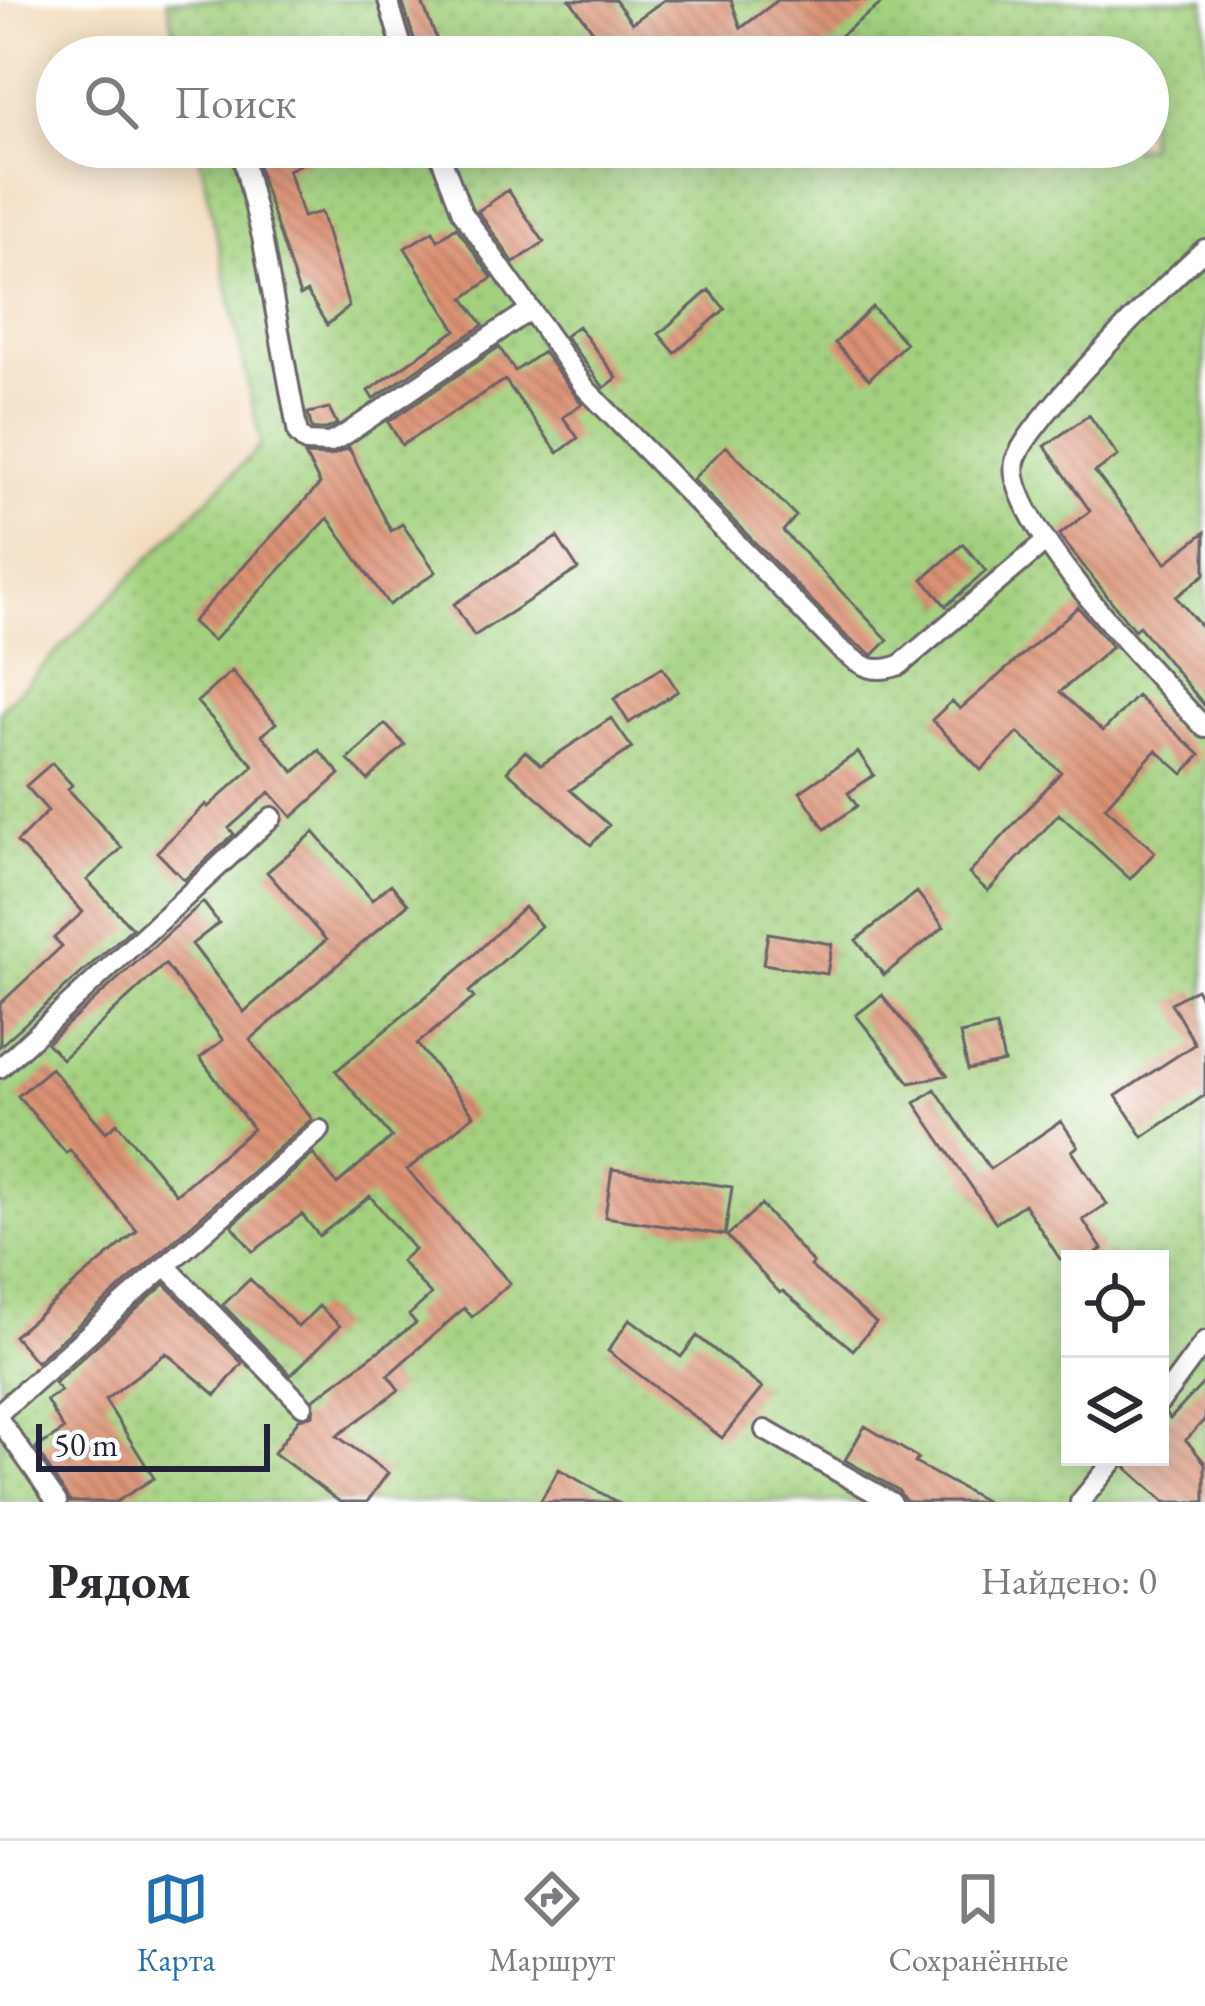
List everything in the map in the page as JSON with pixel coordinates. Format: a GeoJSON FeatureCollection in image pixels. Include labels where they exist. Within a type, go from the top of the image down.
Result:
{"type":"FeatureCollection","features":[{"type":"Feature","properties":{"kind":"lane"},"geometry":{"type":"LineString","coordinates":[[388,0],[399,36]]}},
{"type":"Feature","properties":{"kind":"lane"},"geometry":{"type":"LineString","coordinates":[[245,168],[293,412],[298,434],[306,442],[329,443],[343,436],[530,310]]}},
{"type":"Feature","properties":{"kind":"lane"},"geometry":{"type":"LineString","coordinates":[[445,168],[462,212],[586,389],[840,649],[868,670],[900,665],[1044,543]]}},
{"type":"Feature","properties":{"kind":"lane"},"geometry":{"type":"LineString","coordinates":[[1205,249],[1028,433],[1015,462],[1015,478],[1044,543],[1205,728]]}},
{"type":"Feature","properties":{"kind":"lane"},"geometry":{"type":"LineString","coordinates":[[0,1068],[272,817]]}},
{"type":"Feature","properties":{"kind":"lane"},"geometry":{"type":"LineString","coordinates":[[57,1502],[0,1416],[320,1130]]}},
{"type":"Feature","properties":{"kind":"lane"},"geometry":{"type":"LineString","coordinates":[[166,1266],[304,1406]]}},
{"type":"Feature","properties":{"kind":"lane"},"geometry":{"type":"LineString","coordinates":[[1169,1390],[1205,1341]]}},
{"type":"Feature","properties":{"kind":"lane"},"geometry":{"type":"LineString","coordinates":[[765,1430],[891,1502]]}},
{"type":"Feature","properties":{"kind":"lane"},"geometry":{"type":"LineString","coordinates":[[1080,1502],[1110,1466]]}},
{"type":"Feature","properties":{"kind":"green space"},"geometry":{"type":"Polygon","coordinates":[[[167,0],[1205,0],[1205,1502],[0,1502],[0,710],[261,445],[202,168],[1169,168],[1169,36],[175,36],[167,0]]]}},
{"type":"Feature","properties":{"kind":"building"},"geometry":{"type":"Polygon","coordinates":[[[421,0],[435,36],[413,36],[402,1],[421,0]]]}},
{"type":"Feature","properties":{"kind":"building"},"geometry":{"type":"Polygon","coordinates":[[[570,0],[615,0],[632,23],[664,0],[731,0],[741,28],[778,0],[886,0],[840,36],[597,36],[570,0]]]}},
{"type":"Feature","properties":{"kind":"building"},"geometry":{"type":"Polygon","coordinates":[[[259,168],[292,168],[288,170],[303,217],[321,212],[349,307],[327,325],[307,292],[300,296],[259,168]]]}},
{"type":"Feature","properties":{"kind":"building"},"geometry":{"type":"Polygon","coordinates":[[[508,190],[544,242],[514,263],[478,211],[508,190]]]}},
{"type":"Feature","properties":{"kind":"building"},"geometry":{"type":"Polygon","coordinates":[[[456,227],[492,278],[464,298],[483,325],[373,399],[368,391],[456,330],[405,248],[433,231],[438,240],[456,227]]]}},
{"type":"Feature","properties":{"kind":"building"},"geometry":{"type":"Polygon","coordinates":[[[709,290],[725,309],[675,353],[659,334],[709,290]]]}},
{"type":"Feature","properties":{"kind":"building"},"geometry":{"type":"Polygon","coordinates":[[[872,307],[906,343],[869,379],[835,343],[872,307]]]}},
{"type":"Feature","properties":{"kind":"building"},"geometry":{"type":"Polygon","coordinates":[[[578,326],[617,378],[604,388],[565,336],[578,326]]]}},
{"type":"Feature","properties":{"kind":"building"},"geometry":{"type":"Polygon","coordinates":[[[499,347],[515,371],[543,352],[582,404],[563,417],[578,438],[558,453],[505,380],[402,445],[388,422],[499,347]]]}},
{"type":"Feature","properties":{"kind":"building"},"geometry":{"type":"Polygon","coordinates":[[[329,408],[337,424],[312,429],[308,413],[329,408]]]}},
{"type":"Feature","properties":{"kind":"building"},"geometry":{"type":"Polygon","coordinates":[[[1089,415],[1118,456],[1095,472],[1166,563],[1205,532],[1205,574],[1176,597],[1205,631],[1205,706],[1139,626],[1134,630],[1059,535],[1090,511],[1045,446],[1089,415]]]}},
{"type":"Feature","properties":{"kind":"building"},"geometry":{"type":"Polygon","coordinates":[[[726,446],[796,516],[783,531],[888,640],[873,655],[849,639],[693,479],[726,446]]]}},
{"type":"Feature","properties":{"kind":"building"},"geometry":{"type":"Polygon","coordinates":[[[349,448],[391,531],[402,524],[436,572],[389,605],[328,518],[213,641],[192,622],[320,484],[305,455],[330,456],[349,448]]]}},
{"type":"Feature","properties":{"kind":"building"},"geometry":{"type":"Polygon","coordinates":[[[557,537],[578,569],[474,636],[454,604],[557,537]]]}},
{"type":"Feature","properties":{"kind":"building"},"geometry":{"type":"Polygon","coordinates":[[[963,544],[986,571],[946,606],[923,579],[963,544]]]}},
{"type":"Feature","properties":{"kind":"building"},"geometry":{"type":"Polygon","coordinates":[[[1078,607],[1112,647],[1060,692],[1103,731],[1137,696],[1200,755],[1183,774],[1156,750],[1105,807],[1155,852],[1130,879],[1059,814],[988,891],[969,874],[1061,772],[1018,733],[981,770],[932,720],[952,701],[960,709],[1078,607]]]}},
{"type":"Feature","properties":{"kind":"building"},"geometry":{"type":"Polygon","coordinates":[[[662,667],[678,691],[629,723],[614,699],[662,667]]]}},
{"type":"Feature","properties":{"kind":"building"},"geometry":{"type":"Polygon","coordinates":[[[232,671],[276,723],[262,735],[294,772],[319,750],[340,774],[292,817],[270,792],[229,828],[234,834],[184,880],[157,852],[254,766],[197,702],[232,671]]]}},
{"type":"Feature","properties":{"kind":"building"},"geometry":{"type":"Polygon","coordinates":[[[611,718],[632,748],[570,790],[609,825],[591,845],[507,771],[525,751],[541,765],[611,718]]]}},
{"type":"Feature","properties":{"kind":"building"},"geometry":{"type":"Polygon","coordinates":[[[385,724],[405,745],[368,780],[348,760],[385,724]]]}},
{"type":"Feature","properties":{"kind":"building"},"geometry":{"type":"Polygon","coordinates":[[[858,752],[874,775],[848,793],[857,806],[825,829],[800,792],[858,752]]]}},
{"type":"Feature","properties":{"kind":"building"},"geometry":{"type":"Polygon","coordinates":[[[52,763],[72,785],[68,789],[122,848],[87,880],[132,928],[0,1046],[0,1004],[62,946],[54,938],[83,912],[17,842],[48,811],[26,786],[52,763]]]}},
{"type":"Feature","properties":{"kind":"building"},"geometry":{"type":"Polygon","coordinates":[[[314,832],[372,900],[391,884],[408,904],[250,1040],[312,1119],[36,1362],[14,1336],[137,1231],[18,1096],[51,1068],[106,1132],[117,1123],[176,1194],[253,1129],[200,1058],[223,1040],[165,964],[62,1059],[47,1043],[203,902],[219,923],[192,944],[244,1012],[326,940],[267,872],[314,832]]]}},
{"type":"Feature","properties":{"kind":"building"},"geometry":{"type":"Polygon","coordinates":[[[917,892],[944,927],[884,975],[856,940],[917,892]]]}},
{"type":"Feature","properties":{"kind":"building"},"geometry":{"type":"Polygon","coordinates":[[[524,907],[541,926],[469,992],[474,998],[417,1044],[474,1115],[407,1170],[510,1283],[472,1317],[464,1308],[388,1375],[399,1390],[337,1436],[388,1473],[367,1502],[340,1502],[274,1453],[299,1419],[313,1415],[314,1399],[416,1323],[409,1315],[431,1295],[401,1261],[414,1249],[370,1196],[319,1236],[302,1214],[253,1252],[232,1225],[313,1154],[337,1184],[392,1137],[336,1071],[459,969],[524,907]]]}},
{"type":"Feature","properties":{"kind":"building"},"geometry":{"type":"Polygon","coordinates":[[[768,933],[832,944],[827,974],[763,964],[768,933]]]}},
{"type":"Feature","properties":{"kind":"building"},"geometry":{"type":"Polygon","coordinates":[[[1196,989],[1205,1005],[1205,1095],[1143,1137],[1116,1096],[1195,1044],[1171,1003],[1196,989]]]}},
{"type":"Feature","properties":{"kind":"building"},"geometry":{"type":"Polygon","coordinates":[[[882,995],[947,1075],[910,1083],[856,1015],[882,995]]]}},
{"type":"Feature","properties":{"kind":"building"},"geometry":{"type":"Polygon","coordinates":[[[996,1026],[1004,1062],[968,1070],[960,1034],[996,1026]]]}},
{"type":"Feature","properties":{"kind":"building"},"geometry":{"type":"Polygon","coordinates":[[[935,1089],[990,1169],[1061,1121],[1078,1146],[1072,1151],[1107,1204],[1083,1220],[1102,1249],[1061,1250],[1060,1259],[1024,1204],[996,1223],[915,1103],[935,1089]]]}},
{"type":"Feature","properties":{"kind":"building"},"geometry":{"type":"Polygon","coordinates":[[[612,1169],[732,1187],[725,1235],[605,1217],[612,1169]]]}},
{"type":"Feature","properties":{"kind":"building"},"geometry":{"type":"Polygon","coordinates":[[[761,1205],[813,1263],[810,1266],[876,1323],[853,1350],[780,1293],[727,1236],[761,1205]]]}},
{"type":"Feature","properties":{"kind":"building"},"geometry":{"type":"Polygon","coordinates":[[[250,1279],[298,1327],[319,1306],[340,1326],[291,1375],[223,1305],[250,1279]]]}},
{"type":"Feature","properties":{"kind":"building"},"geometry":{"type":"Polygon","coordinates":[[[165,1284],[242,1363],[216,1395],[166,1353],[105,1400],[154,1478],[116,1502],[70,1502],[36,1448],[64,1430],[46,1400],[61,1391],[54,1383],[165,1284]]]}},
{"type":"Feature","properties":{"kind":"building"},"geometry":{"type":"Polygon","coordinates":[[[630,1319],[681,1357],[697,1336],[762,1388],[722,1438],[608,1351],[630,1319]]]}},
{"type":"Feature","properties":{"kind":"building"},"geometry":{"type":"Polygon","coordinates":[[[1205,1381],[1205,1419],[1186,1440],[1205,1463],[1205,1502],[1165,1502],[1126,1467],[1169,1466],[1170,1419],[1205,1381]]]}},
{"type":"Feature","properties":{"kind":"building"},"geometry":{"type":"Polygon","coordinates":[[[865,1426],[918,1458],[915,1463],[987,1502],[904,1499],[898,1490],[845,1460],[865,1426]]]}},
{"type":"Feature","properties":{"kind":"building"},"geometry":{"type":"Polygon","coordinates":[[[559,1469],[617,1502],[540,1502],[559,1469]]]}}]}
